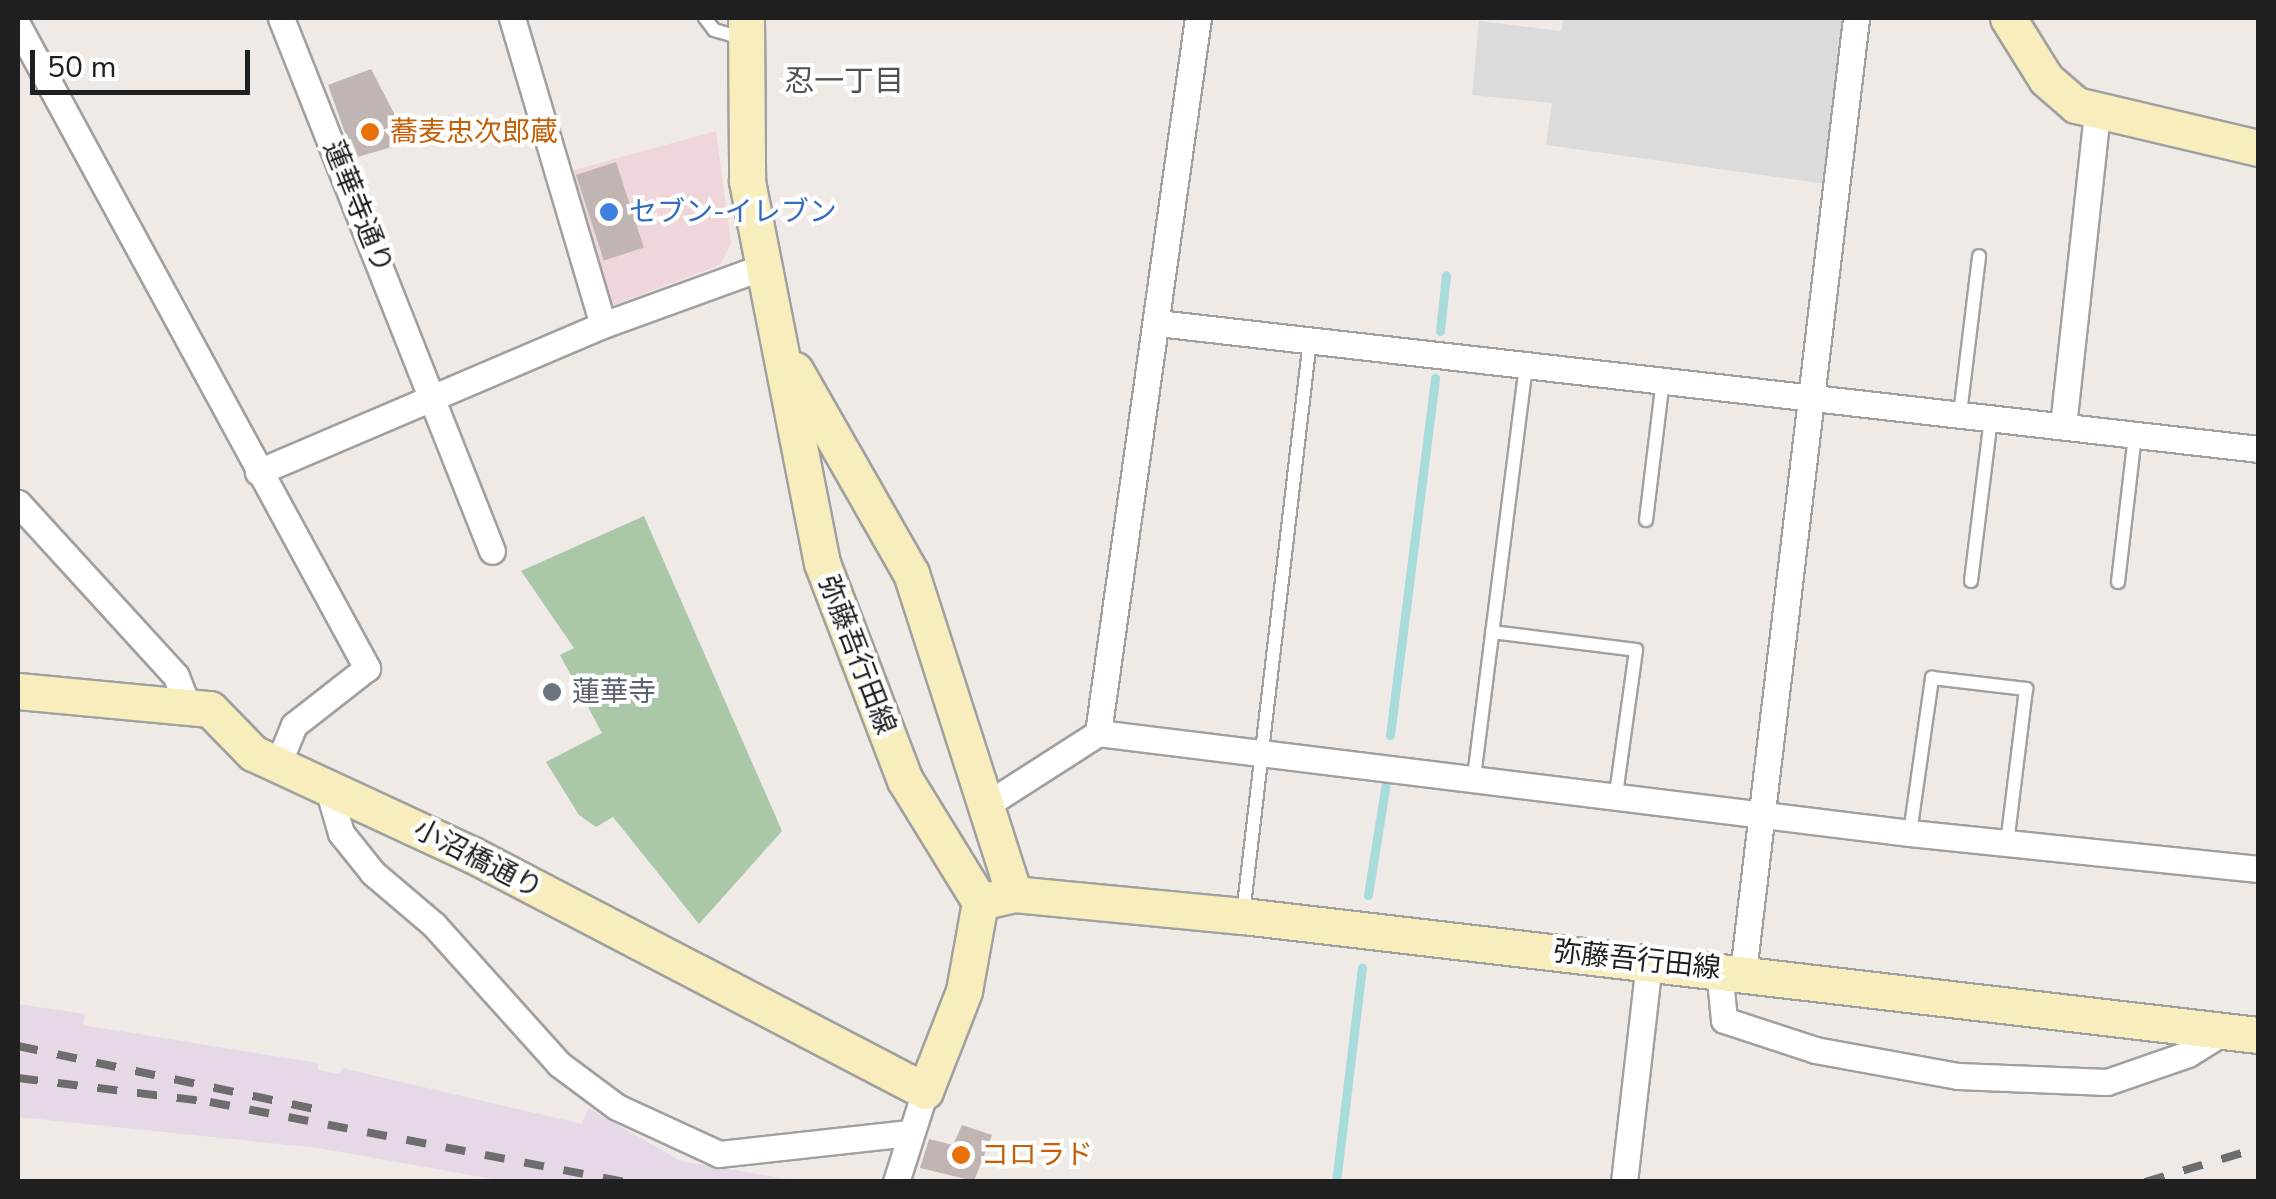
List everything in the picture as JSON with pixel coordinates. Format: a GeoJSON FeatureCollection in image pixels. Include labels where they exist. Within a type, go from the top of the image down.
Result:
{"type":"FeatureCollection","features":[{"type":"Feature","properties":{"kind":"main road"},"geometry":{"type":"LineString","coordinates":[[2008,18],[2046,79],[2076,105],[2258,148]]}},
{"type":"Feature","properties":{"kind":"main road","name":"弥藤吾行田線"},"geometry":{"type":"LineString","coordinates":[[745,28],[747,181],[762,267],[785,352],[830,588],[905,780],[997,898],[1243,916],[2242,1033]]}},
{"type":"Feature","properties":{"kind":"main road","name":"弥藤吾行田線"},"geometry":{"type":"LineString","coordinates":[[785,352],[898,543],[986,805],[997,898]]}},
{"type":"Feature","properties":{"kind":"main road","name":"小沼橋通り"},"geometry":{"type":"LineString","coordinates":[[18,691],[186,702],[210,709],[253,753],[327,785],[926,1091]]}},
{"type":"Feature","properties":{"kind":"main road"},"geometry":{"type":"LineString","coordinates":[[926,1091],[997,898]]}},
{"type":"Feature","properties":{"kind":"street","name":"蓮華寺通り"},"geometry":{"type":"LineString","coordinates":[[281,18],[436,397],[492,552]]}},
{"type":"Feature","properties":{"kind":"street"},"geometry":{"type":"LineString","coordinates":[[512,18],[603,325]]}},
{"type":"Feature","properties":{"kind":"street"},"geometry":{"type":"LineString","coordinates":[[1098,732],[1198,18]]}},
{"type":"Feature","properties":{"kind":"street"},"geometry":{"type":"LineString","coordinates":[[1856,18],[1816,397],[1764,811],[1724,1020],[1814,1050],[1958,1076],[2107,1082],[2242,1033]]}},
{"type":"Feature","properties":{"kind":"street"},"geometry":{"type":"LineString","coordinates":[[18,28],[367,668],[294,724],[278,764]]}},
{"type":"Feature","properties":{"kind":"street"},"geometry":{"type":"LineString","coordinates":[[2062,426],[2097,110]]}},
{"type":"Feature","properties":{"kind":"street"},"geometry":{"type":"LineString","coordinates":[[258,472],[603,325],[762,267]]}},
{"type":"Feature","properties":{"kind":"street"},"geometry":{"type":"LineString","coordinates":[[1158,323],[2258,449]]}},
{"type":"Feature","properties":{"kind":"street"},"geometry":{"type":"LineString","coordinates":[[18,503],[176,676],[186,702]]}},
{"type":"Feature","properties":{"kind":"street"},"geometry":{"type":"LineString","coordinates":[[986,805],[1098,732],[1764,811],[1910,833],[2258,868]]}},
{"type":"Feature","properties":{"kind":"street"},"geometry":{"type":"LineString","coordinates":[[327,785],[341,833],[373,873],[434,925],[559,1064],[616,1107],[719,1154],[876,1132],[908,1134]]}},
{"type":"Feature","properties":{"kind":"street"},"geometry":{"type":"LineString","coordinates":[[1624,1182],[1649,962]]}},
{"type":"Feature","properties":{"kind":"street"},"geometry":{"type":"LineString","coordinates":[[896,1182],[908,1134],[926,1091]]}},
{"type":"Feature","properties":{"kind":"lane"},"geometry":{"type":"LineString","coordinates":[[705,18],[714,30],[745,28]]}},
{"type":"Feature","properties":{"kind":"lane"},"geometry":{"type":"LineString","coordinates":[[1960,414],[1980,256]]}},
{"type":"Feature","properties":{"kind":"lane"},"geometry":{"type":"LineString","coordinates":[[1243,916],[1310,340]]}},
{"type":"Feature","properties":{"kind":"lane"},"geometry":{"type":"LineString","coordinates":[[1474,777],[1526,364]]}},
{"type":"Feature","properties":{"kind":"lane"},"geometry":{"type":"LineString","coordinates":[[1646,520],[1663,380]]}},
{"type":"Feature","properties":{"kind":"lane"},"geometry":{"type":"LineString","coordinates":[[1972,581],[1991,417]]}},
{"type":"Feature","properties":{"kind":"lane"},"geometry":{"type":"LineString","coordinates":[[2118,582],[2136,434]]}},
{"type":"Feature","properties":{"kind":"lane"},"geometry":{"type":"LineString","coordinates":[[1492,632],[1636,650],[1616,794]]}},
{"type":"Feature","properties":{"kind":"lane"},"geometry":{"type":"LineString","coordinates":[[1910,833],[1932,678],[2026,688],[2006,843]]}},
{"type":"Feature","properties":{"kind":"shaded area"},"geometry":{"type":"Polygon","coordinates":[[[1564,18],[1846,18],[1827,184],[1546,145],[1552,103],[1472,95],[1479,21],[1561,31],[1564,18]]]}},
{"type":"Feature","properties":{"kind":"shaded area"},"geometry":{"type":"Polygon","coordinates":[[[716,131],[731,243],[720,265],[608,307],[567,172],[716,131]]]}},
{"type":"Feature","properties":{"kind":"shaded area"},"geometry":{"type":"Polygon","coordinates":[[[18,1004],[85,1014],[83,1025],[318,1063],[318,1070],[339,1074],[342,1068],[582,1124],[588,1108],[681,1161],[799,1181],[504,1181],[318,1148],[18,1117],[18,1004]]]}},
{"type":"Feature","properties":{"kind":"green space"},"geometry":{"type":"Polygon","coordinates":[[[644,516],[782,831],[699,924],[613,817],[596,827],[579,815],[546,762],[602,733],[560,655],[574,648],[521,571],[644,516]]]}},
{"type":"Feature","properties":{"kind":"building"},"geometry":{"type":"Polygon","coordinates":[[[371,69],[409,142],[354,158],[328,85],[371,69]]]}},
{"type":"Feature","properties":{"kind":"building"},"geometry":{"type":"Polygon","coordinates":[[[616,162],[644,248],[604,261],[576,175],[616,162]]]}},
{"type":"Feature","properties":{"kind":"building"},"geometry":{"type":"Polygon","coordinates":[[[962,1125],[992,1135],[974,1181],[920,1168],[929,1139],[953,1145],[962,1125]]]}},
{"type":"Feature","properties":{"kind":"waterway"},"geometry":{"type":"LineString","coordinates":[[1440,331],[1446,275]]}},
{"type":"Feature","properties":{"kind":"waterway"},"geometry":{"type":"LineString","coordinates":[[1390,735],[1435,378]]}},
{"type":"Feature","properties":{"kind":"waterway"},"geometry":{"type":"LineString","coordinates":[[1368,895],[1387,776]]}},
{"type":"Feature","properties":{"kind":"waterway"},"geometry":{"type":"LineString","coordinates":[[1336,1182],[1362,968]]}},
{"type":"Feature","properties":{"kind":"railway"},"geometry":{"type":"LineString","coordinates":[[18,1046],[319,1110]]}},
{"type":"Feature","properties":{"kind":"railway"},"geometry":{"type":"LineString","coordinates":[[18,1078],[210,1102],[627,1182]]}},
{"type":"Feature","properties":{"kind":"railway"},"geometry":{"type":"LineString","coordinates":[[2145,1182],[2258,1148]]}},
{"type":"Feature","properties":{"kind":"place","name":"蕎麦忠次郎蔵"},"geometry":{"type":"Point","coordinates":[370,132]}},
{"type":"Feature","properties":{"kind":"place","name":"セブン-イレブン"},"geometry":{"type":"Point","coordinates":[609,212]}},
{"type":"Feature","properties":{"kind":"place","name":"蓮華寺"},"geometry":{"type":"Point","coordinates":[552,692]}},
{"type":"Feature","properties":{"kind":"place","name":"コロラド"},"geometry":{"type":"Point","coordinates":[961,1155]}},
{"type":"Feature","properties":{"kind":"district","name":"忍一丁目"},"geometry":{"type":"Point","coordinates":[844,82]}}]}
